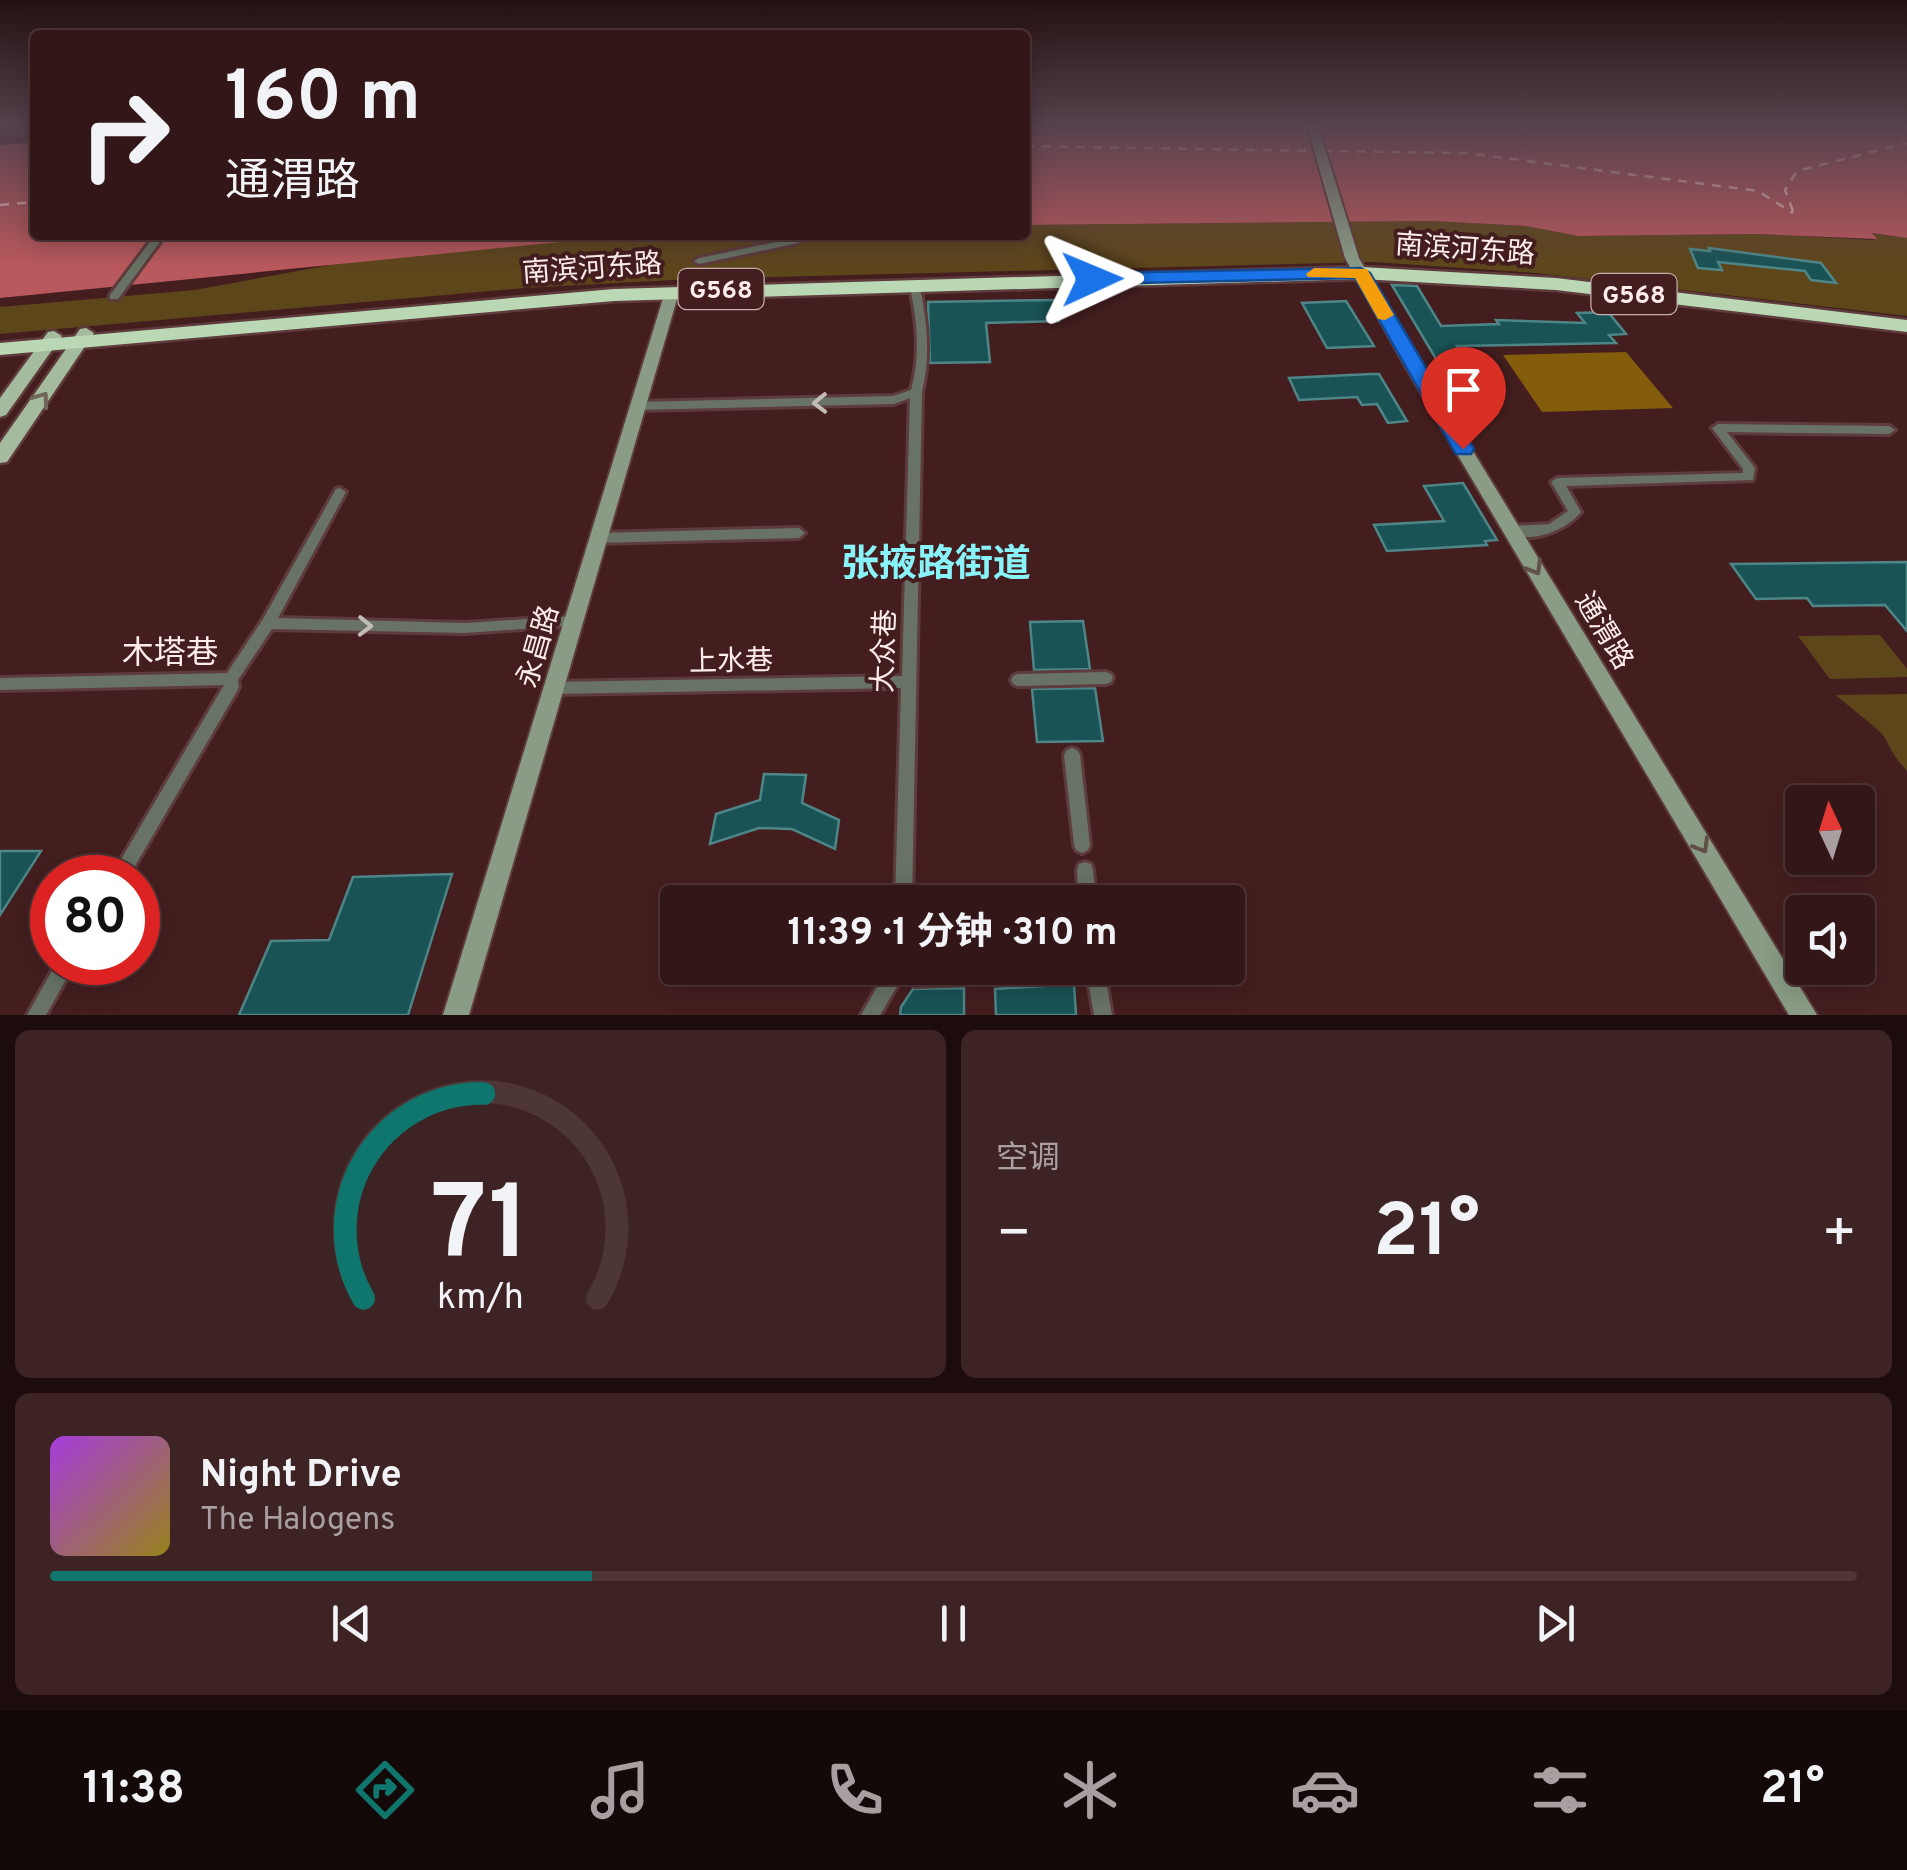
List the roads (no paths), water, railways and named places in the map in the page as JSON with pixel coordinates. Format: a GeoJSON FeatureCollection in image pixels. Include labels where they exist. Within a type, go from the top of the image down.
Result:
{"type":"FeatureCollection","features":[{"type":"Feature","properties":{"kind":"highway","name":"南滨河东路"},"geometry":{"type":"LineString","coordinates":[[84,337],[672,292],[1357,266]]}},
{"type":"Feature","properties":{"kind":"highway","name":"南滨河东路"},"geometry":{"type":"LineString","coordinates":[[0,348],[52,340],[660,286],[1357,266],[1907,324]]}},
{"type":"Feature","properties":{"kind":"highway","name":"南滨河东路"},"geometry":{"type":"LineString","coordinates":[[0,340],[52,340]]}},
{"type":"Feature","properties":{"kind":"main road"},"geometry":{"type":"LineString","coordinates":[[0,456],[84,337]]}},
{"type":"Feature","properties":{"kind":"main road"},"geometry":{"type":"LineString","coordinates":[[0,411],[52,340]]}},
{"type":"Feature","properties":{"kind":"street","name":"通渭路"},"geometry":{"type":"LineString","coordinates":[[1327,173],[1357,266],[1804,1015]]}},
{"type":"Feature","properties":{"kind":"street"},"geometry":{"type":"LineString","coordinates":[[114,297],[156,240]]}},
{"type":"Feature","properties":{"kind":"street"},"geometry":{"type":"LineString","coordinates":[[698,261],[795,241]]}},
{"type":"Feature","properties":{"kind":"street","name":"大众巷"},"geometry":{"type":"LineString","coordinates":[[903,885],[921,314],[914,283]]}},
{"type":"Feature","properties":{"kind":"street","name":"永昌路"},"geometry":{"type":"LineString","coordinates":[[456,1015],[672,292]]}},
{"type":"Feature","properties":{"kind":"street"},"geometry":{"type":"LineString","coordinates":[[637,406],[894,400],[916,392]]}},
{"type":"Feature","properties":{"kind":"street"},"geometry":{"type":"LineString","coordinates":[[1512,531],[1551,531],[1560,528],[1575,512],[1557,482],[1748,477],[1749,468],[1718,428],[1890,430]]}},
{"type":"Feature","properties":{"kind":"street"},"geometry":{"type":"LineString","coordinates":[[232,679],[268,624],[340,492]]}},
{"type":"Feature","properties":{"kind":"street"},"geometry":{"type":"LineString","coordinates":[[598,538],[799,532]]}},
{"type":"Feature","properties":{"kind":"street"},"geometry":{"type":"LineString","coordinates":[[268,624],[465,628],[572,620]]}},
{"type":"Feature","properties":{"kind":"street"},"geometry":{"type":"LineString","coordinates":[[1018,680],[1106,678]]}},
{"type":"Feature","properties":{"kind":"street","name":"木塔巷"},"geometry":{"type":"LineString","coordinates":[[0,684],[232,679],[232,687],[132,855]]}},
{"type":"Feature","properties":{"kind":"street","name":"上水巷"},"geometry":{"type":"LineString","coordinates":[[554,688],[910,682]]}},
{"type":"Feature","properties":{"kind":"street"},"geometry":{"type":"LineString","coordinates":[[1072,755],[1082,846]]}},
{"type":"Feature","properties":{"kind":"street"},"geometry":{"type":"LineString","coordinates":[[1085,870],[1086,885]]}},
{"type":"Feature","properties":{"kind":"street"},"geometry":{"type":"LineString","coordinates":[[36,1015],[54,985]]}},
{"type":"Feature","properties":{"kind":"street"},"geometry":{"type":"LineString","coordinates":[[870,1015],[890,985]]}},
{"type":"Feature","properties":{"kind":"street"},"geometry":{"type":"LineString","coordinates":[[1098,985],[1102,1015]]}},
{"type":"Feature","properties":{"kind":"district","name":"张掖路街道"},"geometry":{"type":"Point","coordinates":[936,563]}}]}
